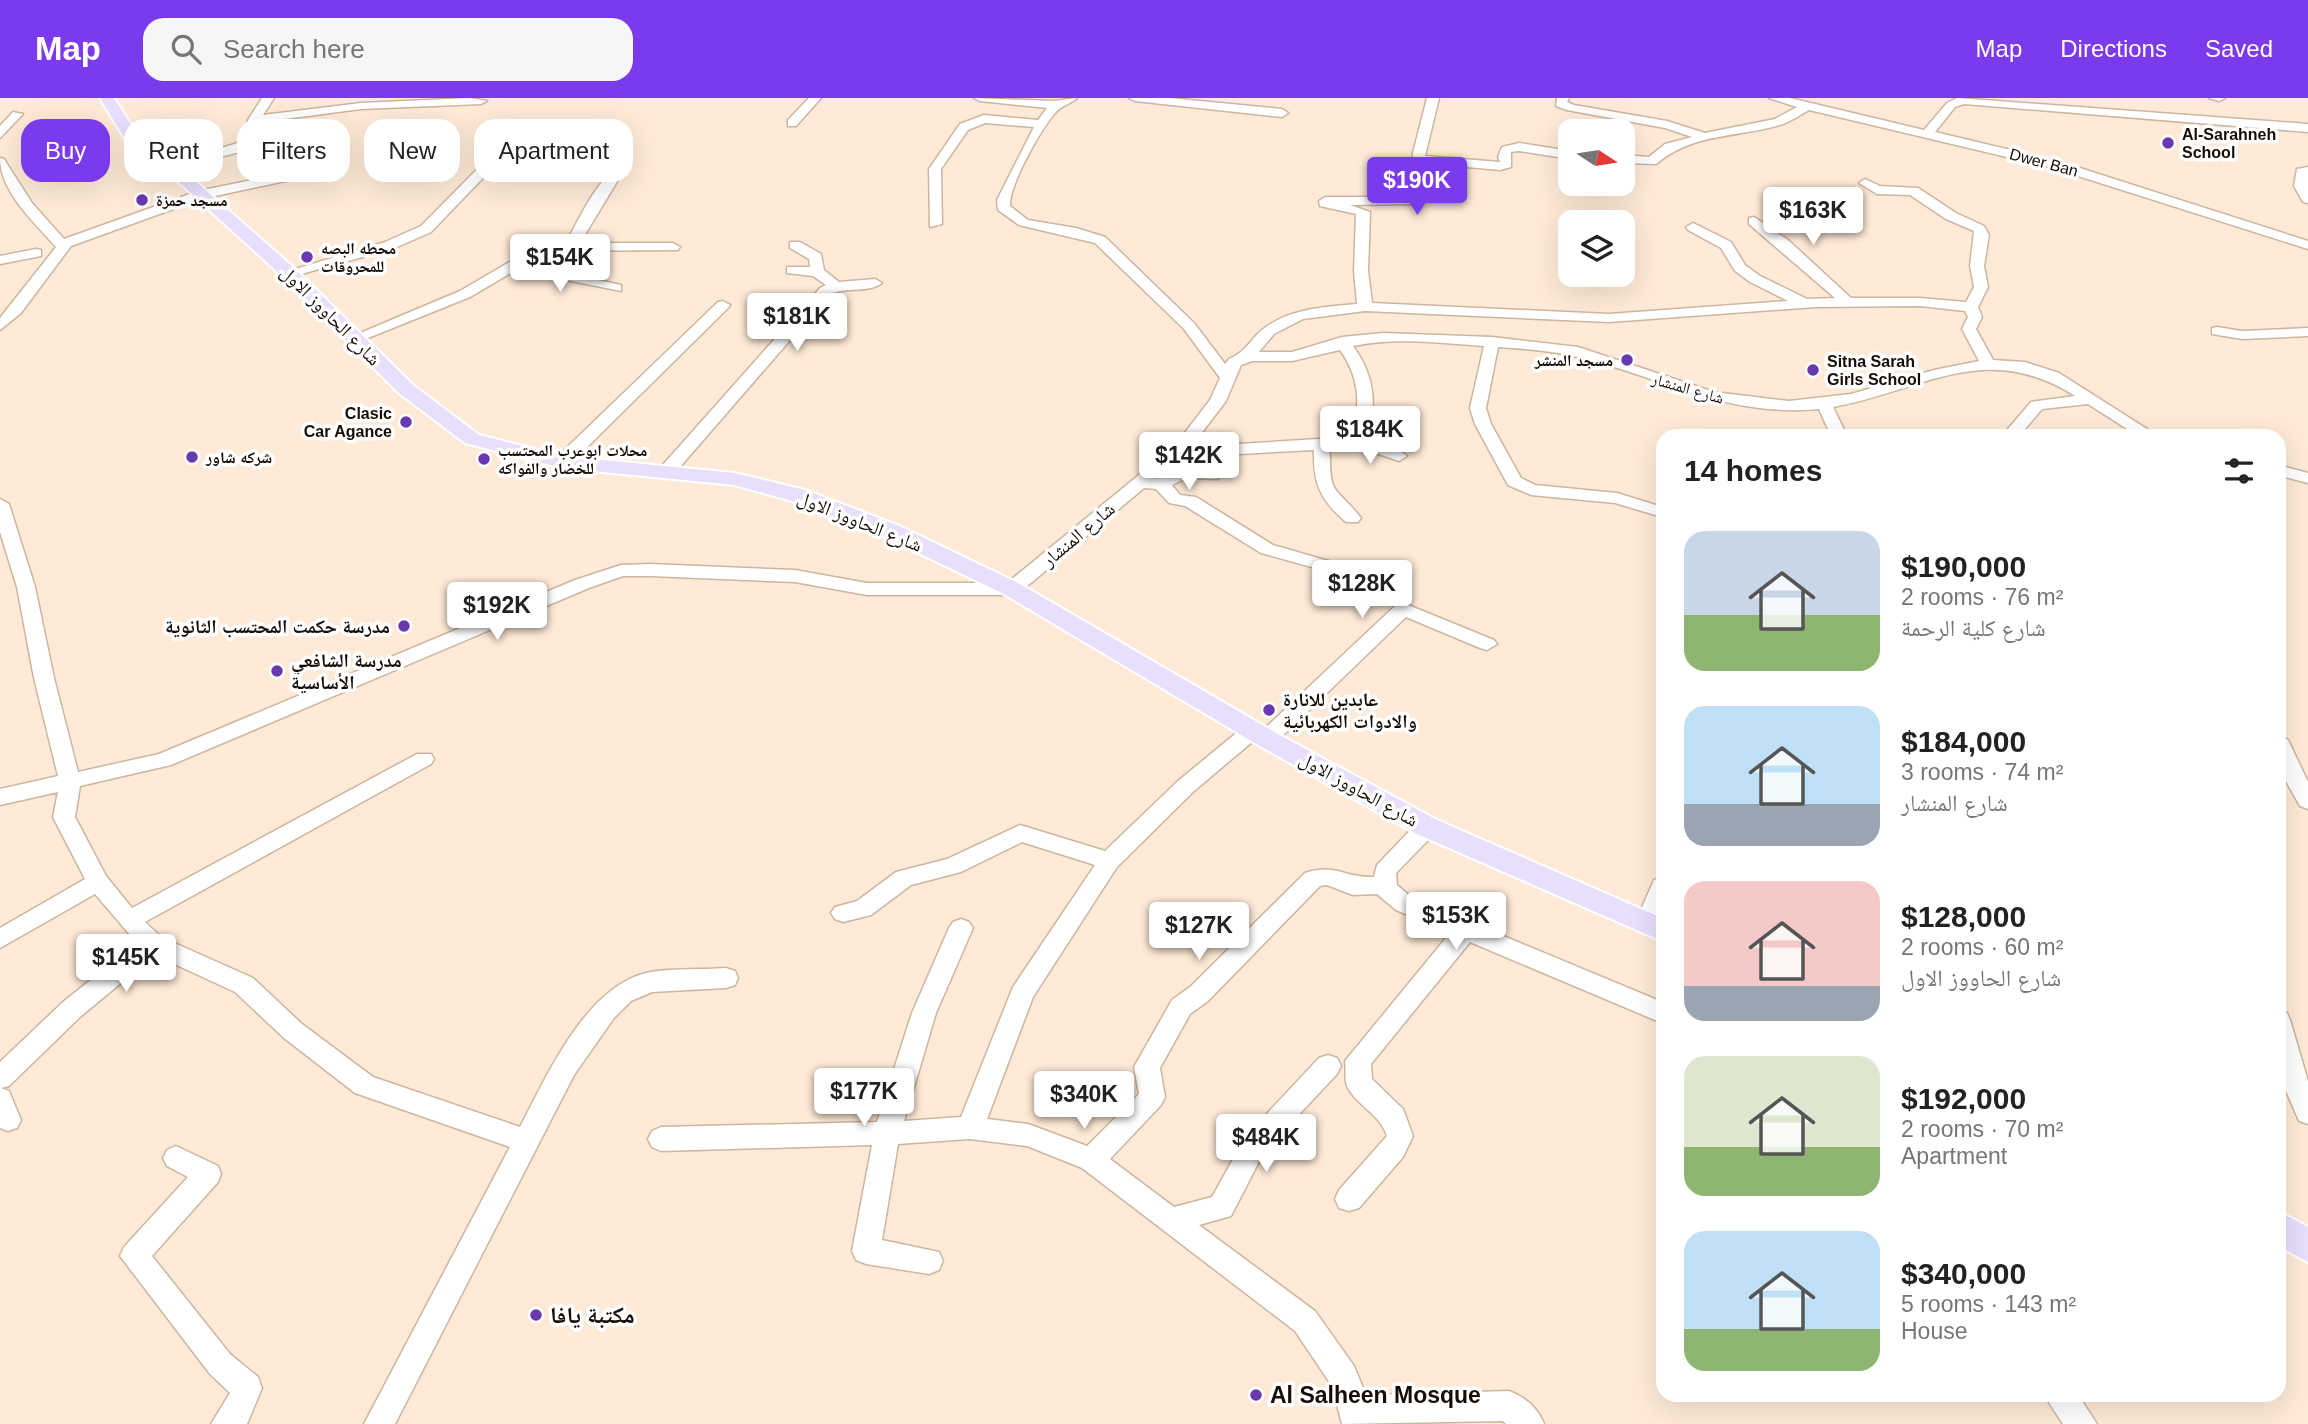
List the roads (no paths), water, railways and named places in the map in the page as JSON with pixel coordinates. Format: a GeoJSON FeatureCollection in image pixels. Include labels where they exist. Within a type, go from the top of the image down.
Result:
{"type":"FeatureCollection","features":[{"type":"Feature","properties":{"kind":"main road","name":"شارع الحاووز الاول"},"geometry":{"type":"LineString","coordinates":[[107,98],[124,126]]}},
{"type":"Feature","properties":{"kind":"main road","name":"شارع الحاووز الاول"},"geometry":{"type":"LineString","coordinates":[[189,182],[289,273],[406,389],[472,439],[562,462],[735,479],[797,495],[889,530],[1012,589],[1260,735],[1427,827],[1655,926]]}},
{"type":"Feature","properties":{"kind":"main road"},"geometry":{"type":"LineString","coordinates":[[2286,1232],[2308,1246]]}},
{"type":"Feature","properties":{"kind":"street"},"geometry":{"type":"LineString","coordinates":[[254,119],[256,112],[268,98]]}},
{"type":"Feature","properties":{"kind":"street"},"geometry":{"type":"LineString","coordinates":[[792,123],[815,98]]}},
{"type":"Feature","properties":{"kind":"street"},"geometry":{"type":"LineString","coordinates":[[980,98],[1046,103],[1071,98]]}},
{"type":"Feature","properties":{"kind":"street"},"geometry":{"type":"LineString","coordinates":[[1135,98],[1282,113]]}},
{"type":"Feature","properties":{"kind":"street"},"geometry":{"type":"LineString","coordinates":[[1365,307],[1361,271],[1363,212],[1325,201],[1411,201],[1417,183],[1419,159],[1433,98]]}},
{"type":"Feature","properties":{"kind":"street"},"geometry":{"type":"LineString","coordinates":[[1563,98],[1560,104],[1564,106],[1667,125],[1703,136]]}},
{"type":"Feature","properties":{"kind":"street","name":"Dwer Ban"},"geometry":{"type":"LineString","coordinates":[[1775,98],[1928,133],[2118,183],[2308,246]]}},
{"type":"Feature","properties":{"kind":"street"},"geometry":{"type":"LineString","coordinates":[[1928,133],[1955,101],[1995,99],[2308,128]]}},
{"type":"Feature","properties":{"kind":"street"},"geometry":{"type":"LineString","coordinates":[[262,119],[361,106],[481,101]]}},
{"type":"Feature","properties":{"kind":"street"},"geometry":{"type":"LineString","coordinates":[[1845,115],[1849,101]]}},
{"type":"Feature","properties":{"kind":"street"},"geometry":{"type":"LineString","coordinates":[[1046,103],[1042,124],[1003,200],[1005,210],[1036,226],[1084,233],[1102,242],[1189,326],[1227,377]]}},
{"type":"Feature","properties":{"kind":"street"},"geometry":{"type":"LineString","coordinates":[[1635,160],[1652,161],[1669,148],[1703,136],[1778,122],[1805,107]]}},
{"type":"Feature","properties":{"kind":"street"},"geometry":{"type":"LineString","coordinates":[[2192,108],[2201,118]]}},
{"type":"Feature","properties":{"kind":"street"},"geometry":{"type":"LineString","coordinates":[[1648,110],[1732,129]]}},
{"type":"Feature","properties":{"kind":"street"},"geometry":{"type":"LineString","coordinates":[[0,134],[17,114]]}},
{"type":"Feature","properties":{"kind":"street"},"geometry":{"type":"LineString","coordinates":[[935,224],[935,169],[964,127],[984,119],[1042,124]]}},
{"type":"Feature","properties":{"kind":"street"},"geometry":{"type":"LineString","coordinates":[[1419,159],[1500,166],[1507,164],[1504,157],[1506,150],[1519,147],[1558,153]]}},
{"type":"Feature","properties":{"kind":"street"},"geometry":{"type":"LineString","coordinates":[[0,162],[27,205],[62,246]]}},
{"type":"Feature","properties":{"kind":"street"},"geometry":{"type":"LineString","coordinates":[[2308,171],[2301,172],[2300,186],[2308,199]]}},
{"type":"Feature","properties":{"kind":"street"},"geometry":{"type":"LineString","coordinates":[[0,326],[16,310],[62,246],[83,234],[204,195],[263,182]]}},
{"type":"Feature","properties":{"kind":"street"},"geometry":{"type":"LineString","coordinates":[[289,273],[390,245],[418,234],[435,223],[474,182]]}},
{"type":"Feature","properties":{"kind":"street"},"geometry":{"type":"LineString","coordinates":[[572,246],[590,214],[592,203],[609,182]]}},
{"type":"Feature","properties":{"kind":"street"},"geometry":{"type":"LineString","coordinates":[[1865,183],[1877,190],[1913,191],[1951,216],[1979,229],[1982,235],[1978,266],[1981,287],[1971,307],[1975,317],[1969,329],[1987,362]]}},
{"type":"Feature","properties":{"kind":"street"},"geometry":{"type":"LineString","coordinates":[[1755,221],[1847,302]]}},
{"type":"Feature","properties":{"kind":"street"},"geometry":{"type":"LineString","coordinates":[[1693,227],[1726,244],[1740,268],[1755,279],[1804,303]]}},
{"type":"Feature","properties":{"kind":"street"},"geometry":{"type":"LineString","coordinates":[[795,245],[816,257],[817,272]]}},
{"type":"Feature","properties":{"kind":"street"},"geometry":{"type":"LineString","coordinates":[[353,339],[460,296],[545,247],[673,247]]}},
{"type":"Feature","properties":{"kind":"street"},"geometry":{"type":"LineString","coordinates":[[0,260],[36,253]]}},
{"type":"Feature","properties":{"kind":"street"},"geometry":{"type":"LineString","coordinates":[[512,265],[616,288]]}},
{"type":"Feature","properties":{"kind":"street"},"geometry":{"type":"LineString","coordinates":[[792,270],[817,272],[836,286]]}},
{"type":"Feature","properties":{"kind":"street"},"geometry":{"type":"LineString","coordinates":[[667,471],[825,291],[836,286],[875,283]]}},
{"type":"Feature","properties":{"kind":"street","name":"شارع المنشار"},"geometry":{"type":"LineString","coordinates":[[1012,589],[1140,483],[1190,437],[1219,401],[1234,362],[1250,354],[1269,331],[1299,315],[1365,307],[1609,318],[1804,303],[1920,302],[1971,307]]}},
{"type":"Feature","properties":{"kind":"street"},"geometry":{"type":"LineString","coordinates":[[562,462],[723,305]]}},
{"type":"Feature","properties":{"kind":"street"},"geometry":{"type":"LineString","coordinates":[[2217,331],[2242,335],[2308,332]]}},
{"type":"Feature","properties":{"kind":"street","name":"شارع المنشار"},"geometry":{"type":"LineString","coordinates":[[1250,354],[1279,358],[1342,342],[1385,337],[1492,341],[1579,352],[1709,397],[1755,404],[1824,404],[1987,362],[2006,362],[2038,368],[2138,429]]}},
{"type":"Feature","properties":{"kind":"street"},"geometry":{"type":"LineString","coordinates":[[1492,341],[1478,408],[1483,424],[1514,481],[1531,490],[1617,498],[1656,510]]}},
{"type":"Feature","properties":{"kind":"street"},"geometry":{"type":"LineString","coordinates":[[1342,342],[1362,368],[1367,410],[1358,442]]}},
{"type":"Feature","properties":{"kind":"street"},"geometry":{"type":"LineString","coordinates":[[2016,429],[2036,405],[2089,399]]}},
{"type":"Feature","properties":{"kind":"street"},"geometry":{"type":"LineString","coordinates":[[1824,404],[1836,429]]}},
{"type":"Feature","properties":{"kind":"street"},"geometry":{"type":"LineString","coordinates":[[1190,437],[1221,450],[1285,444],[1358,442],[1388,450],[1399,456]]}},
{"type":"Feature","properties":{"kind":"street"},"geometry":{"type":"LineString","coordinates":[[1322,445],[1322,479],[1327,499],[1352,518]]}},
{"type":"Feature","properties":{"kind":"street"},"geometry":{"type":"LineString","coordinates":[[2286,472],[2308,478]]}},
{"type":"Feature","properties":{"kind":"street"},"geometry":{"type":"LineString","coordinates":[[1140,483],[1161,484],[1184,473],[1212,475]]}},
{"type":"Feature","properties":{"kind":"street"},"geometry":{"type":"LineString","coordinates":[[1161,484],[1175,499],[1190,501],[1267,549],[1326,566]]}},
{"type":"Feature","properties":{"kind":"street"},"geometry":{"type":"LineString","coordinates":[[0,504],[26,587],[44,678],[70,781],[64,817],[98,882],[129,920],[153,944],[244,985],[293,1031],[364,1085],[526,1141]]}},
{"type":"Feature","properties":{"kind":"street"},"geometry":{"type":"LineString","coordinates":[[0,797],[164,760],[582,584],[621,571],[795,576],[867,589],[1012,589]]}},
{"type":"Feature","properties":{"kind":"street"},"geometry":{"type":"LineString","coordinates":[[970,1128],[1022,994],[1109,861],[1186,786],[1260,735],[1403,609],[1487,644]]}},
{"type":"Feature","properties":{"kind":"street"},"geometry":{"type":"LineString","coordinates":[[129,920],[424,759]]}},
{"type":"Feature","properties":{"kind":"street"},"geometry":{"type":"LineString","coordinates":[[2286,762],[2308,801]]}},
{"type":"Feature","properties":{"kind":"street"},"geometry":{"type":"LineString","coordinates":[[1427,827],[1387,867],[1385,885],[1398,901],[1465,932],[1656,1011]]}},
{"type":"Feature","properties":{"kind":"street"},"geometry":{"type":"LineString","coordinates":[[844,913],[863,909],[904,878],[953,866],[1020,833],[1109,861]]}},
{"type":"Feature","properties":{"kind":"street"},"geometry":{"type":"LineString","coordinates":[[1091,1160],[1152,1097],[1147,1067],[1181,1007],[1199,994],[1313,879],[1328,876],[1353,886],[1385,885]]}},
{"type":"Feature","properties":{"kind":"street"},"geometry":{"type":"LineString","coordinates":[[0,939],[98,882]]}},
{"type":"Feature","properties":{"kind":"street"},"geometry":{"type":"LineString","coordinates":[[929,1261],[866,1251],[887,1133],[924,1013],[961,928]]}},
{"type":"Feature","properties":{"kind":"street"},"geometry":{"type":"LineString","coordinates":[[1349,1199],[1394,1149],[1400,1136],[1394,1117],[1360,1083],[1356,1072],[1358,1060],[1465,932]]}},
{"type":"Feature","properties":{"kind":"street"},"geometry":{"type":"LineString","coordinates":[[0,1078],[72,1009],[153,944]]}},
{"type":"Feature","properties":{"kind":"street"},"geometry":{"type":"LineString","coordinates":[[379,1424],[565,1067],[605,1011],[622,994],[640,985],[660,980],[726,978]]}},
{"type":"Feature","properties":{"kind":"street"},"geometry":{"type":"LineString","coordinates":[[2286,1051],[2308,1113]]}},
{"type":"Feature","properties":{"kind":"street"},"geometry":{"type":"LineString","coordinates":[[1171,1220],[1221,1207],[1255,1144],[1328,1066]]}},
{"type":"Feature","properties":{"kind":"street"},"geometry":{"type":"LineString","coordinates":[[661,1139],[970,1128],[1028,1135],[1091,1160],[1305,1321],[1343,1377],[1356,1417],[1508,1406],[1530,1424]]}},
{"type":"Feature","properties":{"kind":"street"},"geometry":{"type":"LineString","coordinates":[[176,1158],[208,1174],[134,1256],[220,1364],[247,1388],[237,1413],[226,1424]]}},
{"type":"Feature","properties":{"kind":"street"},"geometry":{"type":"LineString","coordinates":[[2065,1402],[2082,1424]]}},
{"type":"Feature","properties":{"kind":"place","name":"Al-Sarahneh School"},"geometry":{"type":"Point","coordinates":[2168,143]}},
{"type":"Feature","properties":{"kind":"place","name":"مسجد حمزة"},"geometry":{"type":"Point","coordinates":[142,200]}},
{"type":"Feature","properties":{"kind":"place","name":"محطه البصه للمحروقات"},"geometry":{"type":"Point","coordinates":[307,257]}},
{"type":"Feature","properties":{"kind":"place","name":"مسجد المنشر"},"geometry":{"type":"Point","coordinates":[1627,360]}},
{"type":"Feature","properties":{"kind":"place","name":"Sitna Sarah Girls School"},"geometry":{"type":"Point","coordinates":[1813,370]}},
{"type":"Feature","properties":{"kind":"place","name":"Clasic Car Agance"},"geometry":{"type":"Point","coordinates":[406,422]}},
{"type":"Feature","properties":{"kind":"place","name":"شركه شاور"},"geometry":{"type":"Point","coordinates":[192,457]}},
{"type":"Feature","properties":{"kind":"place","name":"محلات ابوعرب المحتسب للخضار والفواكه"},"geometry":{"type":"Point","coordinates":[484,459]}},
{"type":"Feature","properties":{"kind":"place","name":"مدرسة حكمت المحتسب الثانوية"},"geometry":{"type":"Point","coordinates":[404,626]}},
{"type":"Feature","properties":{"kind":"place","name":"مدرسة الشافعي الأساسية"},"geometry":{"type":"Point","coordinates":[277,671]}},
{"type":"Feature","properties":{"kind":"place","name":"عابدين للانارة والادوات الكهربائية"},"geometry":{"type":"Point","coordinates":[1269,710]}},
{"type":"Feature","properties":{"kind":"place","name":"مكتبة يافا"},"geometry":{"type":"Point","coordinates":[536,1315]}},
{"type":"Feature","properties":{"kind":"place","name":"Al Salheen Mosque"},"geometry":{"type":"Point","coordinates":[1256,1395]}}]}
